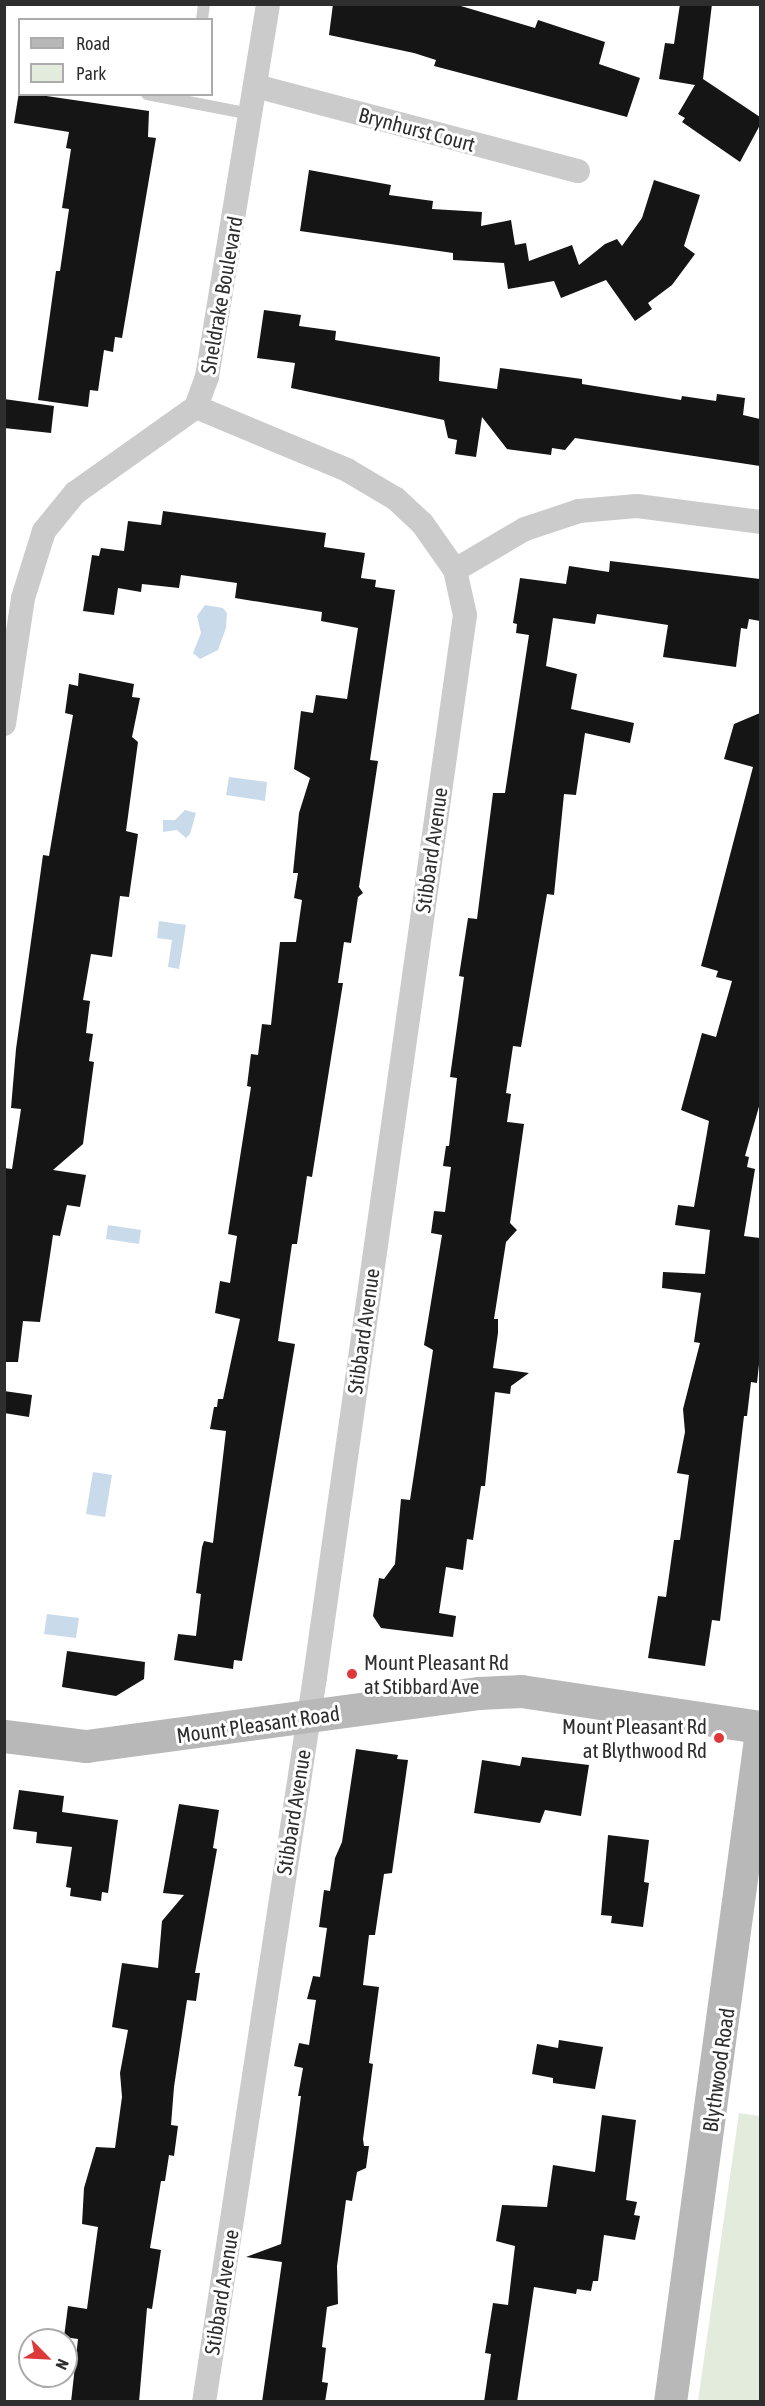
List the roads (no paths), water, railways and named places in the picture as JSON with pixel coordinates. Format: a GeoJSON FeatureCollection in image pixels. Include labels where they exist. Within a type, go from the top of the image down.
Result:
{"type":"FeatureCollection","features":[{"type":"Feature","properties":{"kind":"main road","name":"Mount Pleasant Road"},"geometry":{"type":"LineString","coordinates":[[4,1736],[86,1746],[308,1718],[479,1693],[521,1691],[760,1727]]}},
{"type":"Feature","properties":{"kind":"main road","name":"Blythwood Road"},"geometry":{"type":"LineString","coordinates":[[670,2402],[760,1738]]}},
{"type":"Feature","properties":{"kind":"street","name":"Sheldrake Boulevard"},"geometry":{"type":"LineString","coordinates":[[196,407],[212,365],[268,4]]}},
{"type":"Feature","properties":{"kind":"street","name":"Brynhurst Court"},"geometry":{"type":"LineString","coordinates":[[256,86],[578,171]]}},
{"type":"Feature","properties":{"kind":"street","name":"Stibbard Avenue"},"geometry":{"type":"LineString","coordinates":[[196,407],[373,483],[422,523],[455,570],[465,615],[308,1718],[204,2402]]}},
{"type":"Feature","properties":{"kind":"street"},"geometry":{"type":"LineString","coordinates":[[4,724],[23,598],[44,531],[75,493],[196,407]]}},
{"type":"Feature","properties":{"kind":"street"},"geometry":{"type":"LineString","coordinates":[[455,570],[525,529],[579,511],[647,507],[760,522]]}},
{"type":"Feature","properties":{"kind":"lane"},"geometry":{"type":"LineString","coordinates":[[168,96],[189,98],[251,114]]}},
{"type":"Feature","properties":{"kind":"water"},"geometry":{"type":"Polygon","coordinates":[[[205,605],[223,608],[227,613],[226,628],[218,650],[200,659],[193,653],[201,633],[197,616],[205,605]]]}},
{"type":"Feature","properties":{"kind":"water"},"geometry":{"type":"Polygon","coordinates":[[[229,777],[267,782],[265,801],[226,795],[229,777]]]}},
{"type":"Feature","properties":{"kind":"water"},"geometry":{"type":"Polygon","coordinates":[[[185,810],[196,813],[190,834],[186,838],[177,830],[163,832],[163,820],[175,820],[185,810]]]}},
{"type":"Feature","properties":{"kind":"water"},"geometry":{"type":"Polygon","coordinates":[[[159,921],[186,925],[179,969],[168,967],[172,940],[157,938],[159,921]]]}},
{"type":"Feature","properties":{"kind":"water"},"geometry":{"type":"Polygon","coordinates":[[[108,1225],[141,1230],[139,1244],[106,1239],[108,1225]]]}},
{"type":"Feature","properties":{"kind":"water"},"geometry":{"type":"Polygon","coordinates":[[[93,1472],[112,1475],[105,1517],[86,1514],[93,1472]]]}},
{"type":"Feature","properties":{"kind":"water"},"geometry":{"type":"Polygon","coordinates":[[[47,1614],[79,1618],[76,1638],[44,1634],[47,1614]]]}},
{"type":"Feature","properties":{"kind":"place","name":"Mount Pleasant Rd at Stibbard Ave"},"geometry":{"type":"Point","coordinates":[352,1674]}},
{"type":"Feature","properties":{"kind":"place","name":"Mount Pleasant Rd at Blythwood Rd"},"geometry":{"type":"Point","coordinates":[719,1738]}}]}
